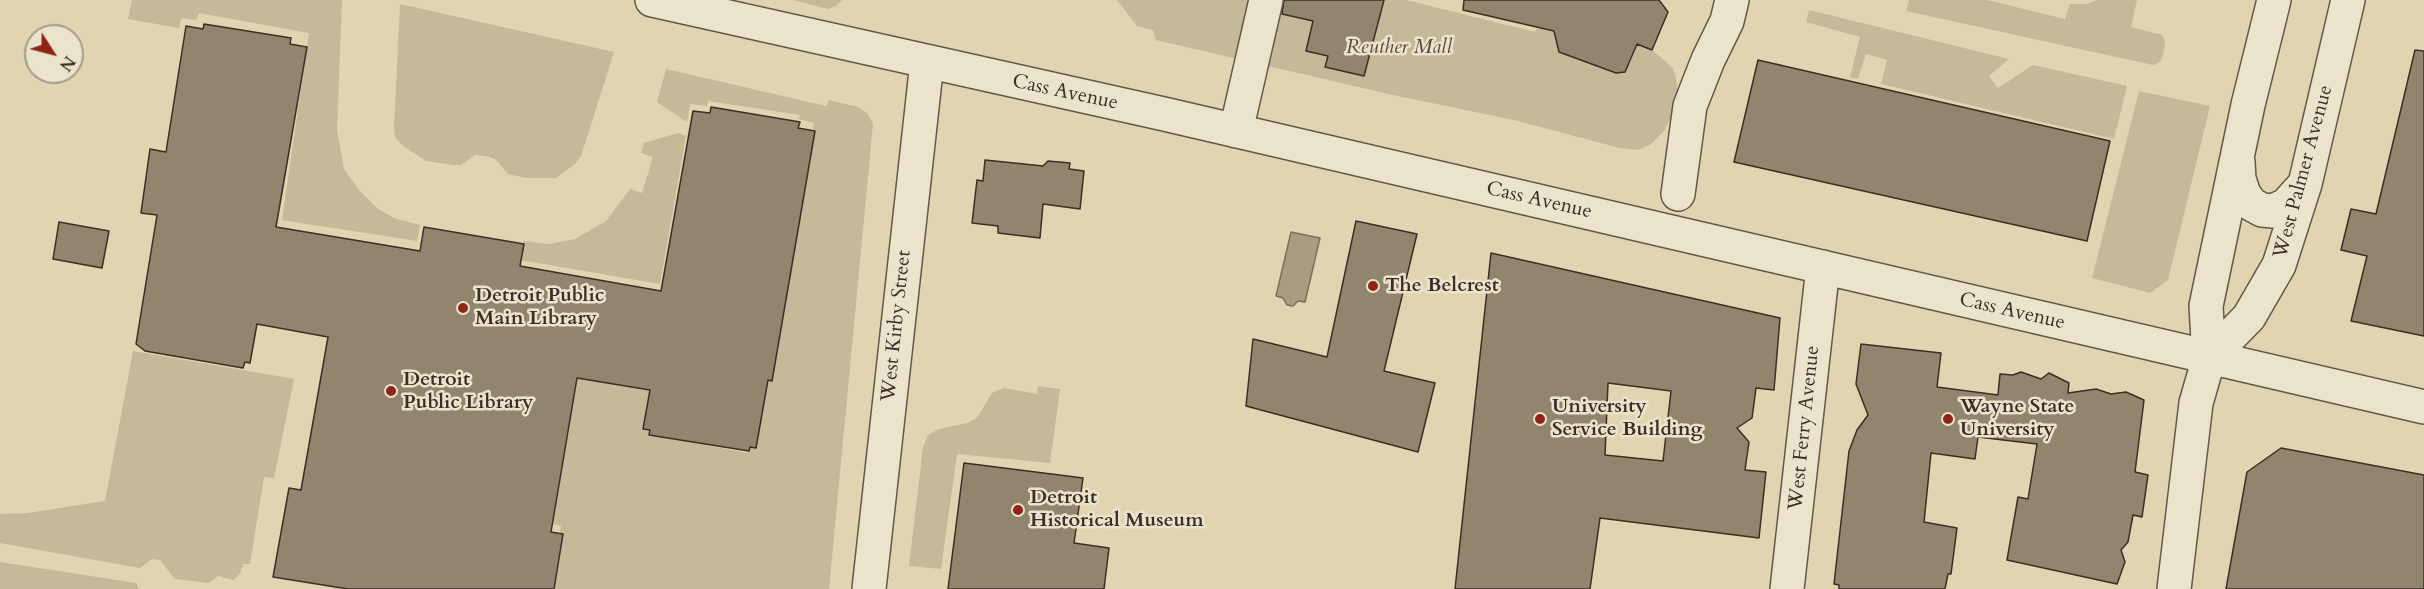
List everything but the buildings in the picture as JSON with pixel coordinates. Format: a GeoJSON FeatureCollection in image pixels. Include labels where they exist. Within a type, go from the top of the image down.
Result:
{"type":"FeatureCollection","features":[{"type":"Feature","properties":{"kind":"street","name":"Cass Avenue"},"geometry":{"type":"LineString","coordinates":[[652,0],[1236,131],[2424,407]]}},
{"type":"Feature","properties":{"kind":"street"},"geometry":{"type":"LineString","coordinates":[[1236,131],[1266,0]]}},
{"type":"Feature","properties":{"kind":"street"},"geometry":{"type":"LineString","coordinates":[[1677,194],[1690,106],[1708,60],[1727,21],[1732,0]]}},
{"type":"Feature","properties":{"kind":"street","name":"West Palmer Avenue"},"geometry":{"type":"LineString","coordinates":[[2175,589],[2196,403],[2209,358],[2206,306],[2237,157],[2274,0]]}},
{"type":"Feature","properties":{"kind":"street","name":"West Palmer Avenue"},"geometry":{"type":"LineString","coordinates":[[2209,358],[2249,317],[2279,266],[2305,184],[2348,0]]}},
{"type":"Feature","properties":{"kind":"street","name":"West Kirby Street"},"geometry":{"type":"LineString","coordinates":[[869,589],[927,62]]}},
{"type":"Feature","properties":{"kind":"street"},"geometry":{"type":"LineString","coordinates":[[2237,157],[2239,179],[2244,194],[2251,204],[2262,210],[2273,211],[2286,205],[2305,184]]}},
{"type":"Feature","properties":{"kind":"street","name":"West Ferry Avenue"},"geometry":{"type":"LineString","coordinates":[[1787,589],[1823,267]]}},
{"type":"Feature","properties":{"kind":"green space"},"geometry":{"type":"Polygon","coordinates":[[[132,0],[342,0],[337,130],[344,169],[359,190],[378,209],[394,218],[420,225],[417,241],[282,220],[309,33],[199,13],[196,20],[181,18],[179,28],[128,19],[132,0]]]}},
{"type":"Feature","properties":{"kind":"green space"},"geometry":{"type":"Polygon","coordinates":[[[793,0],[842,0],[836,6],[828,9],[793,0]]]}},
{"type":"Feature","properties":{"kind":"green space","name":"Reuther Mall"},"geometry":{"type":"Polygon","coordinates":[[[1117,0],[1406,0],[1535,32],[1537,28],[1560,30],[1557,45],[1561,53],[1616,73],[1627,68],[1637,44],[1652,50],[1672,67],[1676,77],[1678,95],[1673,114],[1664,131],[1651,144],[1638,150],[1620,148],[1514,120],[1393,95],[1156,40],[1153,30],[1137,26],[1117,0]]]}},
{"type":"Feature","properties":{"kind":"green space"},"geometry":{"type":"Polygon","coordinates":[[[1909,0],[1987,0],[2065,19],[2070,4],[2087,4],[2097,0],[2137,0],[2131,27],[2162,35],[2165,41],[2164,52],[2160,62],[2153,65],[1906,11],[1909,0]]]}},
{"type":"Feature","properties":{"kind":"green space"},"geometry":{"type":"Polygon","coordinates":[[[400,4],[614,52],[581,156],[575,164],[556,178],[526,178],[508,174],[495,159],[486,156],[475,155],[461,165],[454,165],[426,161],[402,145],[395,137],[394,128],[400,4]]]}},
{"type":"Feature","properties":{"kind":"green space"},"geometry":{"type":"Polygon","coordinates":[[[1809,10],[2009,59],[1989,76],[1998,88],[2033,65],[2127,86],[2114,139],[1881,84],[1887,60],[1866,54],[1858,79],[1850,77],[1860,37],[1806,22],[1809,10]]]}},
{"type":"Feature","properties":{"kind":"green space"},"geometry":{"type":"Polygon","coordinates":[[[666,69],[826,106],[829,100],[858,107],[867,113],[873,124],[829,589],[551,589],[561,526],[549,523],[574,377],[650,390],[643,429],[650,430],[650,435],[748,453],[768,375],[771,375],[814,123],[799,119],[800,115],[708,101],[707,106],[690,104],[687,122],[657,102],[666,69]]]}},
{"type":"Feature","properties":{"kind":"green space"},"geometry":{"type":"Polygon","coordinates":[[[2139,91],[2210,106],[2168,280],[2150,293],[2092,278],[2139,91]]]}},
{"type":"Feature","properties":{"kind":"green space"},"geometry":{"type":"Polygon","coordinates":[[[678,133],[686,136],[660,284],[520,260],[523,241],[549,244],[575,239],[606,221],[630,189],[642,193],[653,157],[641,153],[644,143],[678,133]]]}},
{"type":"Feature","properties":{"kind":"green space"},"geometry":{"type":"Polygon","coordinates":[[[133,351],[294,379],[274,478],[264,477],[250,564],[243,564],[234,580],[218,576],[209,583],[175,579],[160,560],[152,559],[140,568],[0,543],[0,514],[28,513],[105,501],[133,351]]]}},
{"type":"Feature","properties":{"kind":"green space"},"geometry":{"type":"Polygon","coordinates":[[[1038,386],[1060,389],[1050,463],[957,454],[941,569],[909,566],[923,447],[928,435],[939,429],[967,423],[977,418],[992,393],[1004,388],[1037,394],[1038,386]]]}},
{"type":"Feature","properties":{"kind":"green space"},"geometry":{"type":"Polygon","coordinates":[[[0,562],[136,583],[139,589],[0,589],[0,562]]]}},
{"type":"Feature","properties":{"kind":"shaded area"},"geometry":{"type":"Polygon","coordinates":[[[1291,232],[1320,238],[1305,302],[1298,301],[1293,306],[1287,305],[1283,298],[1276,296],[1291,232]]]}},
{"type":"Feature","properties":{"kind":"place","name":"The Belcrest"},"geometry":{"type":"Point","coordinates":[1373,286]}},
{"type":"Feature","properties":{"kind":"place","name":"Detroit Public Main Library"},"geometry":{"type":"Point","coordinates":[463,308]}},
{"type":"Feature","properties":{"kind":"place","name":"Detroit Public Library"},"geometry":{"type":"Point","coordinates":[391,391]}},
{"type":"Feature","properties":{"kind":"place","name":"University Service Building"},"geometry":{"type":"Point","coordinates":[1540,419]}},
{"type":"Feature","properties":{"kind":"place","name":"Wayne State University"},"geometry":{"type":"Point","coordinates":[1948,419]}},
{"type":"Feature","properties":{"kind":"place","name":"Detroit Historical Museum"},"geometry":{"type":"Point","coordinates":[1018,510]}}]}
